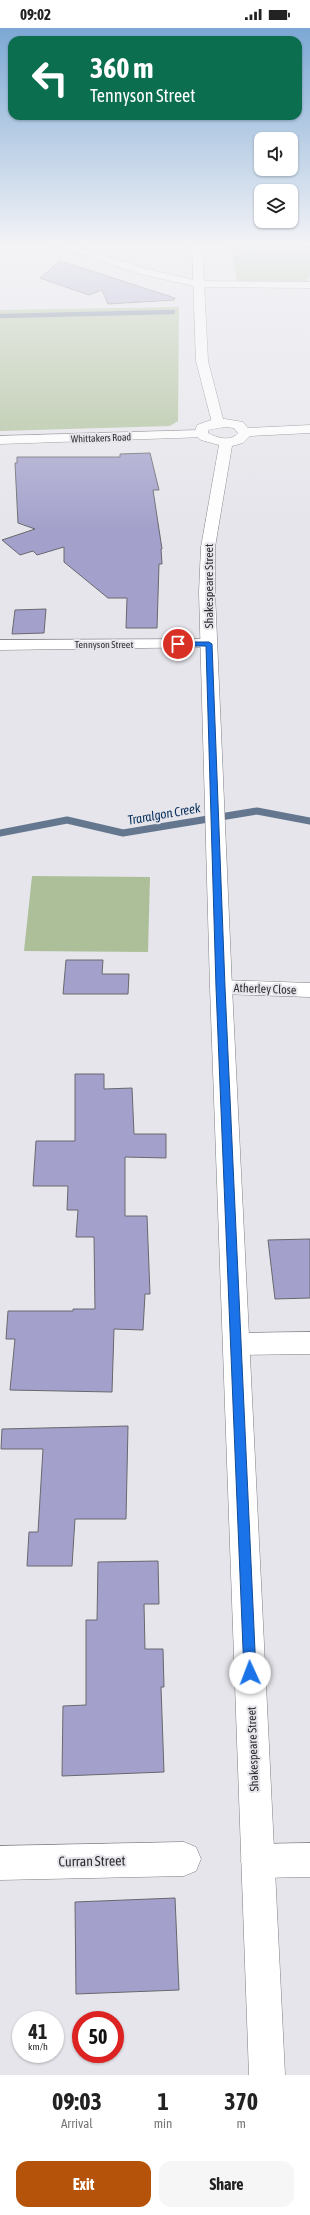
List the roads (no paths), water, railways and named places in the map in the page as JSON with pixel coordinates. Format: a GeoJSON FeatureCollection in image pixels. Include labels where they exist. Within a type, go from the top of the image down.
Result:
{"type":"FeatureCollection","features":[{"type":"Feature","properties":{"kind":"main road"},"geometry":{"type":"LineString","coordinates":[[201,339],[202,361],[218,423]]}},
{"type":"Feature","properties":{"kind":"main road"},"geometry":{"type":"LineString","coordinates":[[245,432],[240,439],[226,442],[210,440],[201,434],[202,428],[218,423],[238,425],[245,432],[310,429]]}},
{"type":"Feature","properties":{"kind":"main road","name":"Whittakers Road"},"geometry":{"type":"LineString","coordinates":[[0,440],[201,434]]}},
{"type":"Feature","properties":{"kind":"main road","name":"Shakespeare Street"},"geometry":{"type":"LineString","coordinates":[[226,442],[208,547],[207,592],[221,987],[267,2075]]}},
{"type":"Feature","properties":{"kind":"main road","name":"Tennyson Street"},"geometry":{"type":"LineString","coordinates":[[0,645],[209,644]]}},
{"type":"Feature","properties":{"kind":"main road","name":"Atherley Close"},"geometry":{"type":"LineString","coordinates":[[221,987],[310,990]]}},
{"type":"Feature","properties":{"kind":"main road"},"geometry":{"type":"LineString","coordinates":[[237,1344],[310,1343]]}},
{"type":"Feature","properties":{"kind":"main road","name":"Curran Street"},"geometry":{"type":"LineString","coordinates":[[0,1863],[184,1860]]}},
{"type":"Feature","properties":{"kind":"main road"},"geometry":{"type":"LineString","coordinates":[[258,1861],[310,1860]]}},
{"type":"Feature","properties":{"kind":"waterway","name":"Traralgon Creek"},"geometry":{"type":"LineString","coordinates":[[0,833],[67,820],[123,833],[257,811],[310,821]]}}]}
